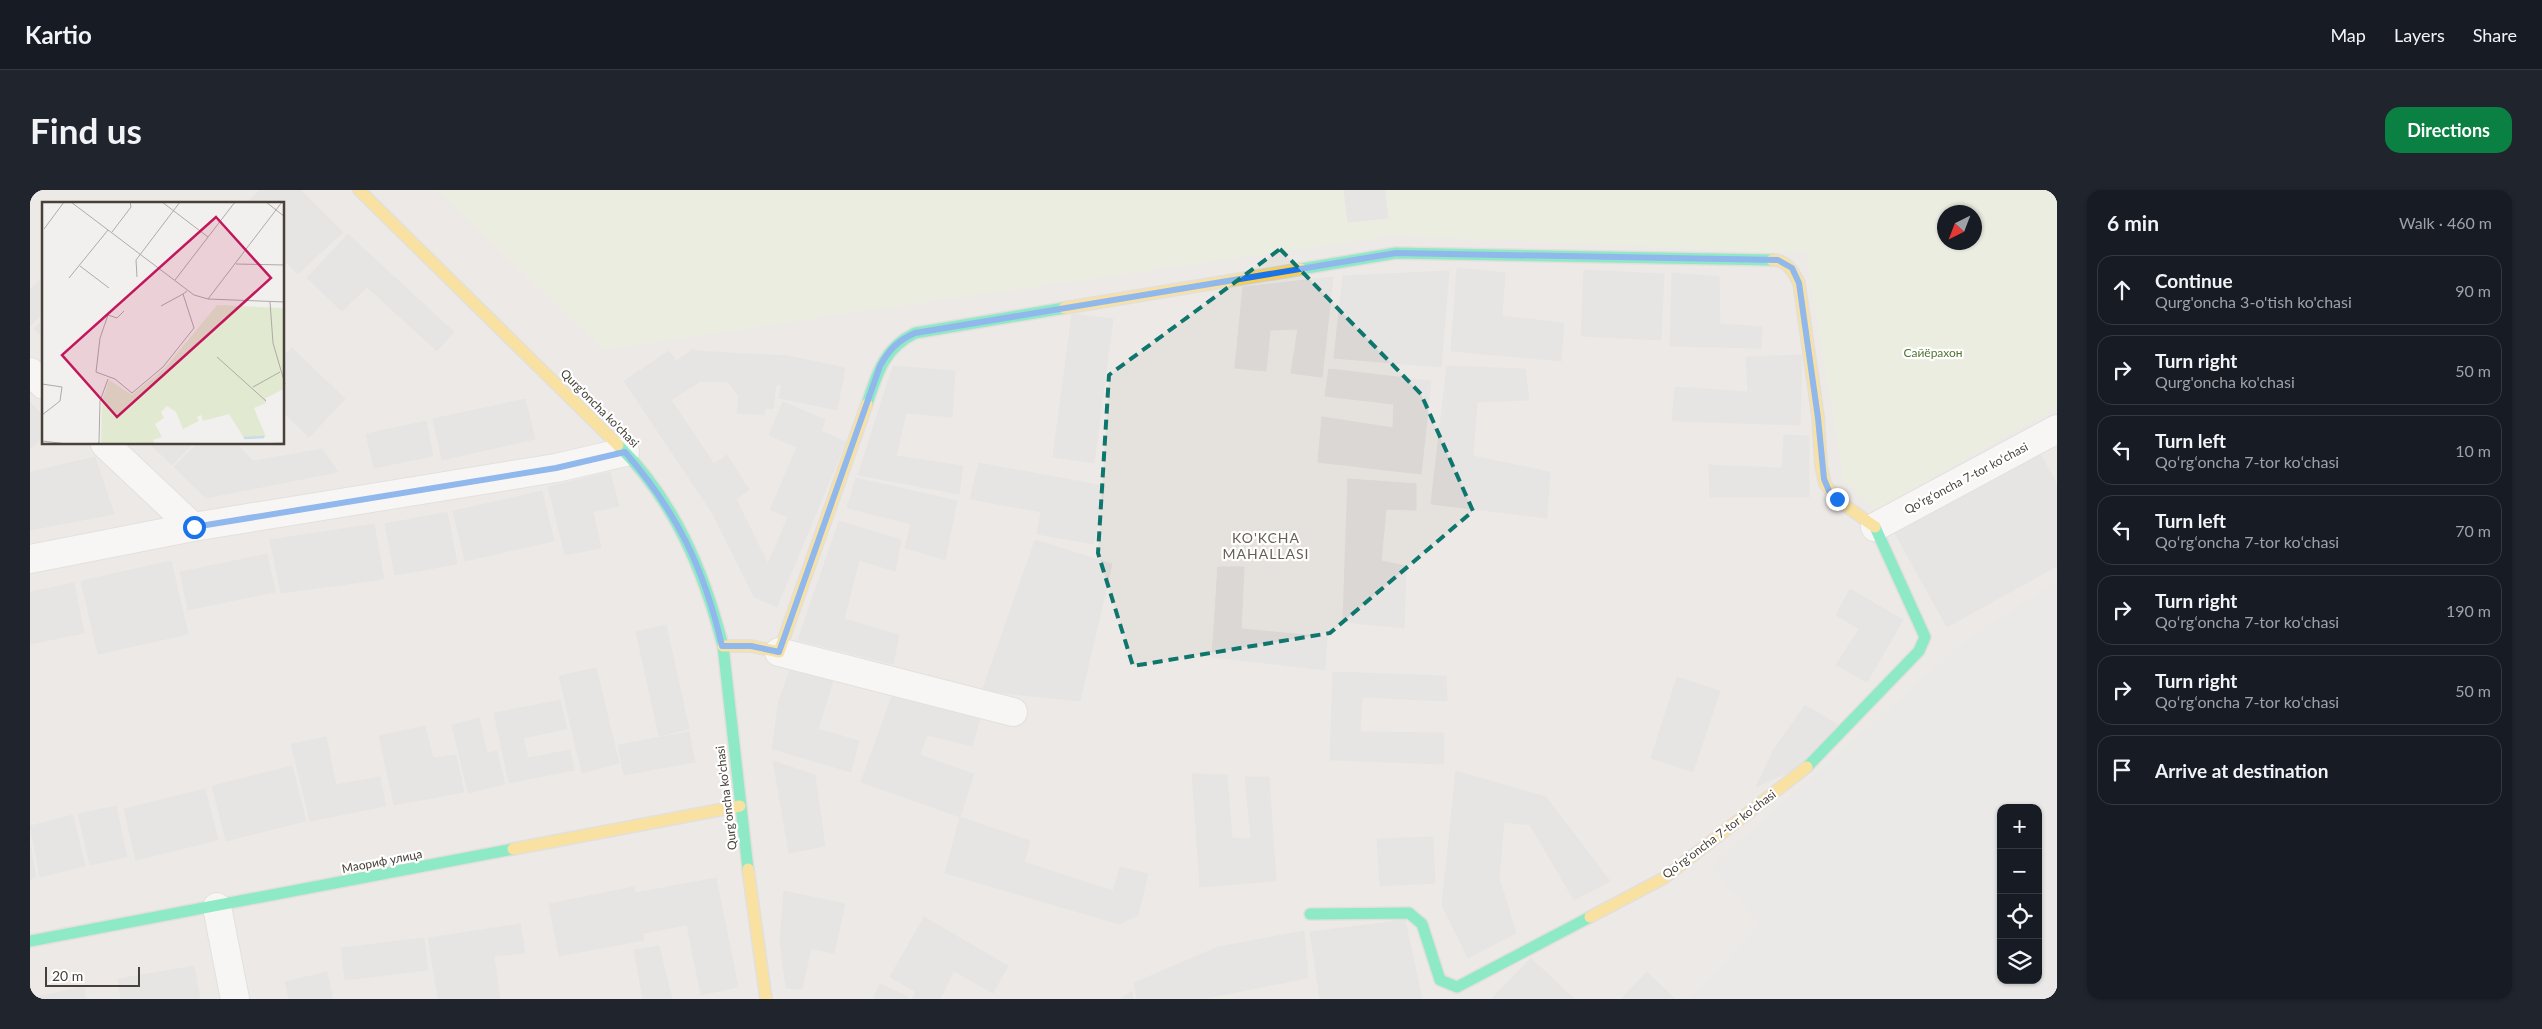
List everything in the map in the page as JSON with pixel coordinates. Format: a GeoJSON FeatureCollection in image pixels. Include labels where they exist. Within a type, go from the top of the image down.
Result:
{"type":"FeatureCollection","features":[{"type":"Feature","properties":{"kind":"street","name":"Qurg'oncha ko'chasi"},"geometry":{"type":"LineString","coordinates":[[359,190],[625,452],[668,507],[686,540],[714,610],[722,646],[740,806],[766,999]]}},
{"type":"Feature","properties":{"kind":"street","name":"Qoʻrgʻoncha 7-tor koʻchasi"},"geometry":{"type":"LineString","coordinates":[[779,652],[880,366],[888,351],[900,339],[915,333],[1396,253],[1778,260],[1792,268],[1799,283],[1818,418],[1824,479],[1829,491],[1837,499],[1875,527],[1922,627],[1924,637],[1918,651],[1806,768],[1664,878],[1457,987],[1440,980],[1422,924],[1416,917],[1408,913],[1310,914]]}},
{"type":"Feature","properties":{"kind":"street"},"geometry":{"type":"LineString","coordinates":[[30,372],[42,384]]}},
{"type":"Feature","properties":{"kind":"street","name":"Qoʻrgʻoncha 7-tor koʻchasi"},"geometry":{"type":"LineString","coordinates":[[1875,527],[2057,429]]}},
{"type":"Feature","properties":{"kind":"street"},"geometry":{"type":"LineString","coordinates":[[106,445],[194,527]]}},
{"type":"Feature","properties":{"kind":"street"},"geometry":{"type":"LineString","coordinates":[[30,559],[194,527],[556,468],[625,452]]}},
{"type":"Feature","properties":{"kind":"street"},"geometry":{"type":"LineString","coordinates":[[722,646],[751,646],[779,652],[1013,712]]}},
{"type":"Feature","properties":{"kind":"street","name":"Маориф улица"},"geometry":{"type":"LineString","coordinates":[[30,941],[217,907],[740,806]]}},
{"type":"Feature","properties":{"kind":"street"},"geometry":{"type":"LineString","coordinates":[[217,907],[235,999]]}},
{"type":"Feature","properties":{"kind":"highlighted area"},"geometry":{"type":"Polygon","coordinates":[[[1280,249],[1421,394],[1473,511],[1330,633],[1133,666],[1098,553],[1109,375],[1280,249]]]}},
{"type":"Feature","properties":{"kind":"shaded area"},"geometry":{"type":"Polygon","coordinates":[[[30,190],[2057,190],[2057,999],[30,999],[30,190]]]}},
{"type":"Feature","properties":{"kind":"shaded area"},"geometry":{"type":"Polygon","coordinates":[[[2057,582],[2057,999],[1689,999],[1759,925],[1712,866],[1968,638],[2057,582]]]}},
{"type":"Feature","properties":{"kind":"green space","name":"Сайёрахон"},"geometry":{"type":"Polygon","coordinates":[[[437,190],[2057,190],[2057,407],[1876,510],[1844,481],[1806,253],[1392,236],[604,350],[437,190]]]}},
{"type":"Feature","properties":{"kind":"building"},"geometry":{"type":"Polygon","coordinates":[[[260,190],[301,190],[343,232],[298,274],[285,261],[285,202],[249,201],[260,190]]]}},
{"type":"Feature","properties":{"kind":"building"},"geometry":{"type":"Polygon","coordinates":[[[1344,190],[1385,190],[1388,218],[1348,222],[1344,190]]]}},
{"type":"Feature","properties":{"kind":"building"},"geometry":{"type":"Polygon","coordinates":[[[348,234],[454,332],[437,351],[367,287],[342,311],[307,278],[348,234]]]}},
{"type":"Feature","properties":{"kind":"building"},"geometry":{"type":"Polygon","coordinates":[[[1457,268],[1505,273],[1502,316],[1564,323],[1561,361],[1451,351],[1457,268]]]}},
{"type":"Feature","properties":{"kind":"building"},"geometry":{"type":"Polygon","coordinates":[[[1584,270],[1664,274],[1661,340],[1581,336],[1584,270]]]}},
{"type":"Feature","properties":{"kind":"building"},"geometry":{"type":"Polygon","coordinates":[[[1449,271],[1441,367],[1334,358],[1343,276],[1449,271]]]}},
{"type":"Feature","properties":{"kind":"building"},"geometry":{"type":"Polygon","coordinates":[[[1672,273],[1719,277],[1720,324],[1762,327],[1761,348],[1670,346],[1672,273]]]}},
{"type":"Feature","properties":{"kind":"building"},"geometry":{"type":"Polygon","coordinates":[[[1333,277],[1322,377],[1291,373],[1298,329],[1270,330],[1266,371],[1235,368],[1243,287],[1333,277]]]}},
{"type":"Feature","properties":{"kind":"building"},"geometry":{"type":"Polygon","coordinates":[[[42,279],[42,314],[30,326],[30,289],[42,279]]]}},
{"type":"Feature","properties":{"kind":"building"},"geometry":{"type":"Polygon","coordinates":[[[1072,314],[1113,319],[1094,463],[1053,457],[1072,314]]]}},
{"type":"Feature","properties":{"kind":"building"},"geometry":{"type":"Polygon","coordinates":[[[42,321],[42,336],[34,329],[42,321]]]}},
{"type":"Feature","properties":{"kind":"building"},"geometry":{"type":"Polygon","coordinates":[[[292,348],[345,399],[309,437],[285,414],[285,355],[292,348]]]}},
{"type":"Feature","properties":{"kind":"building"},"geometry":{"type":"Polygon","coordinates":[[[694,349],[695,351],[788,356],[782,385],[776,385],[773,409],[765,408],[764,415],[737,413],[739,396],[728,382],[701,381],[671,400],[714,464],[727,455],[749,490],[736,499],[768,564],[788,517],[770,510],[797,447],[769,435],[783,402],[825,420],[821,431],[846,442],[777,607],[754,597],[713,514],[624,381],[669,351],[676,361],[694,349]]]}},
{"type":"Feature","properties":{"kind":"building"},"geometry":{"type":"Polygon","coordinates":[[[1802,355],[1800,425],[1672,421],[1675,387],[1748,392],[1746,357],[1802,355]]]}},
{"type":"Feature","properties":{"kind":"building"},"geometry":{"type":"Polygon","coordinates":[[[788,356],[845,368],[837,410],[779,398],[788,356]]]}},
{"type":"Feature","properties":{"kind":"building"},"geometry":{"type":"Polygon","coordinates":[[[893,366],[955,371],[952,417],[906,413],[896,456],[963,466],[959,494],[858,475],[893,366]]]}},
{"type":"Feature","properties":{"kind":"building"},"geometry":{"type":"Polygon","coordinates":[[[1447,366],[1525,369],[1529,400],[1477,402],[1473,456],[1550,472],[1547,518],[1431,504],[1447,366]]]}},
{"type":"Feature","properties":{"kind":"building"},"geometry":{"type":"Polygon","coordinates":[[[1329,369],[1431,381],[1421,474],[1318,462],[1322,417],[1393,428],[1394,404],[1325,396],[1329,369]]]}},
{"type":"Feature","properties":{"kind":"building"},"geometry":{"type":"Polygon","coordinates":[[[525,399],[535,439],[442,460],[433,419],[525,399]]]}},
{"type":"Feature","properties":{"kind":"building"},"geometry":{"type":"Polygon","coordinates":[[[30,402],[42,415],[42,439],[30,449],[30,402]]]}},
{"type":"Feature","properties":{"kind":"building"},"geometry":{"type":"Polygon","coordinates":[[[426,421],[433,456],[374,468],[366,434],[426,421]]]}},
{"type":"Feature","properties":{"kind":"building"},"geometry":{"type":"Polygon","coordinates":[[[1784,435],[1809,436],[1809,497],[1710,497],[1709,465],[1782,468],[1784,435]]]}},
{"type":"Feature","properties":{"kind":"building"},"geometry":{"type":"Polygon","coordinates":[[[151,445],[192,445],[172,465],[151,445]]]}},
{"type":"Feature","properties":{"kind":"building"},"geometry":{"type":"Polygon","coordinates":[[[196,445],[238,445],[253,461],[322,449],[338,472],[206,498],[174,467],[196,445]]]}},
{"type":"Feature","properties":{"kind":"building"},"geometry":{"type":"Polygon","coordinates":[[[2037,448],[2057,484],[2057,566],[1947,627],[1892,528],[2037,448]]]}},
{"type":"Feature","properties":{"kind":"building"},"geometry":{"type":"Polygon","coordinates":[[[95,457],[114,514],[30,530],[30,472],[95,457]]]}},
{"type":"Feature","properties":{"kind":"building"},"geometry":{"type":"Polygon","coordinates":[[[979,463],[1105,486],[1094,544],[1037,534],[1041,512],[970,499],[979,463]]]}},
{"type":"Feature","properties":{"kind":"building"},"geometry":{"type":"Polygon","coordinates":[[[610,472],[619,506],[593,512],[601,548],[565,555],[548,487],[610,472]]]}},
{"type":"Feature","properties":{"kind":"building"},"geometry":{"type":"Polygon","coordinates":[[[856,478],[957,501],[945,560],[905,548],[911,524],[847,508],[856,478]]]}},
{"type":"Feature","properties":{"kind":"building"},"geometry":{"type":"Polygon","coordinates":[[[1348,479],[1416,484],[1416,510],[1386,509],[1381,561],[1406,566],[1404,628],[1343,622],[1348,479]]]}},
{"type":"Feature","properties":{"kind":"building"},"geometry":{"type":"Polygon","coordinates":[[[542,491],[554,541],[465,561],[453,511],[542,491]]]}},
{"type":"Feature","properties":{"kind":"building"},"geometry":{"type":"Polygon","coordinates":[[[447,512],[457,564],[395,575],[385,524],[447,512]]]}},
{"type":"Feature","properties":{"kind":"building"},"geometry":{"type":"Polygon","coordinates":[[[839,521],[901,540],[895,571],[859,560],[844,619],[899,635],[893,664],[798,640],[839,521]]]}},
{"type":"Feature","properties":{"kind":"building"},"geometry":{"type":"Polygon","coordinates":[[[374,524],[384,579],[281,593],[270,540],[374,524]]]}},
{"type":"Feature","properties":{"kind":"building"},"geometry":{"type":"Polygon","coordinates":[[[1035,540],[1112,564],[1080,701],[982,691],[1035,540]]]}},
{"type":"Feature","properties":{"kind":"building"},"geometry":{"type":"Polygon","coordinates":[[[267,554],[275,592],[188,610],[180,572],[267,554]]]}},
{"type":"Feature","properties":{"kind":"building"},"geometry":{"type":"Polygon","coordinates":[[[171,561],[188,634],[98,654],[81,581],[171,561]]]}},
{"type":"Feature","properties":{"kind":"building"},"geometry":{"type":"Polygon","coordinates":[[[1218,567],[1244,567],[1241,629],[1327,637],[1325,670],[1212,657],[1218,567]]]}},
{"type":"Feature","properties":{"kind":"building"},"geometry":{"type":"Polygon","coordinates":[[[74,583],[84,633],[30,644],[30,592],[74,583]]]}},
{"type":"Feature","properties":{"kind":"building"},"geometry":{"type":"Polygon","coordinates":[[[1850,589],[1903,620],[1867,682],[1836,665],[1859,629],[1836,615],[1850,589]]]}},
{"type":"Feature","properties":{"kind":"building"},"geometry":{"type":"Polygon","coordinates":[[[666,625],[689,729],[659,736],[636,632],[666,625]]]}},
{"type":"Feature","properties":{"kind":"building"},"geometry":{"type":"Polygon","coordinates":[[[792,665],[834,678],[818,729],[859,741],[851,772],[772,749],[779,700],[792,665]]]}},
{"type":"Feature","properties":{"kind":"building"},"geometry":{"type":"Polygon","coordinates":[[[596,668],[619,763],[582,773],[559,676],[596,668]]]}},
{"type":"Feature","properties":{"kind":"building"},"geometry":{"type":"Polygon","coordinates":[[[1333,672],[1446,676],[1447,701],[1362,697],[1360,732],[1444,733],[1444,764],[1330,760],[1333,672]]]}},
{"type":"Feature","properties":{"kind":"building"},"geometry":{"type":"Polygon","coordinates":[[[1677,677],[1720,691],[1693,772],[1651,758],[1677,677]]]}},
{"type":"Feature","properties":{"kind":"building"},"geometry":{"type":"Polygon","coordinates":[[[892,696],[980,719],[972,746],[927,735],[920,755],[974,774],[960,817],[861,782],[892,696]]]}},
{"type":"Feature","properties":{"kind":"building"},"geometry":{"type":"Polygon","coordinates":[[[560,700],[567,729],[523,738],[528,758],[570,750],[574,770],[509,783],[494,713],[560,700]]]}},
{"type":"Feature","properties":{"kind":"building"},"geometry":{"type":"Polygon","coordinates":[[[1805,705],[1840,726],[1804,765],[1756,787],[1774,749],[1805,705]]]}},
{"type":"Feature","properties":{"kind":"building"},"geometry":{"type":"Polygon","coordinates":[[[479,718],[487,753],[497,751],[505,784],[468,793],[452,725],[479,718]]]}},
{"type":"Feature","properties":{"kind":"building"},"geometry":{"type":"Polygon","coordinates":[[[425,726],[433,758],[456,755],[464,792],[394,805],[379,736],[425,726]]]}},
{"type":"Feature","properties":{"kind":"building"},"geometry":{"type":"Polygon","coordinates":[[[689,732],[695,762],[624,775],[618,745],[689,732]]]}},
{"type":"Feature","properties":{"kind":"building"},"geometry":{"type":"Polygon","coordinates":[[[326,737],[336,785],[380,777],[386,806],[310,821],[291,744],[326,737]]]}},
{"type":"Feature","properties":{"kind":"building"},"geometry":{"type":"Polygon","coordinates":[[[773,761],[815,775],[825,846],[789,853],[773,761]]]}},
{"type":"Feature","properties":{"kind":"building"},"geometry":{"type":"Polygon","coordinates":[[[292,766],[306,821],[226,841],[212,786],[292,766]]]}},
{"type":"Feature","properties":{"kind":"building"},"geometry":{"type":"Polygon","coordinates":[[[1456,771],[1546,797],[1610,881],[1574,900],[1530,825],[1504,822],[1499,878],[1516,933],[1468,958],[1442,905],[1456,771]]]}},
{"type":"Feature","properties":{"kind":"building"},"geometry":{"type":"Polygon","coordinates":[[[1192,774],[1227,775],[1232,838],[1251,839],[1245,777],[1269,777],[1276,881],[1200,887],[1192,774]]]}},
{"type":"Feature","properties":{"kind":"building"},"geometry":{"type":"Polygon","coordinates":[[[205,789],[218,840],[136,860],[124,809],[205,789]]]}},
{"type":"Feature","properties":{"kind":"building"},"geometry":{"type":"Polygon","coordinates":[[[116,806],[127,857],[90,865],[78,814],[116,806]]]}},
{"type":"Feature","properties":{"kind":"building"},"geometry":{"type":"Polygon","coordinates":[[[73,815],[85,866],[40,877],[30,826],[73,815]]]}},
{"type":"Feature","properties":{"kind":"building"},"geometry":{"type":"Polygon","coordinates":[[[960,817],[1030,841],[1024,862],[1113,891],[1120,867],[1148,874],[1138,915],[1119,924],[945,873],[960,817]]]}},
{"type":"Feature","properties":{"kind":"building"},"geometry":{"type":"Polygon","coordinates":[[[1433,837],[1435,883],[1380,886],[1377,839],[1433,837]]]}},
{"type":"Feature","properties":{"kind":"building"},"geometry":{"type":"Polygon","coordinates":[[[30,845],[36,877],[30,879],[30,845]]]}},
{"type":"Feature","properties":{"kind":"building"},"geometry":{"type":"Polygon","coordinates":[[[716,878],[738,987],[701,995],[687,925],[643,933],[635,893],[716,878]]]}},
{"type":"Feature","properties":{"kind":"building"},"geometry":{"type":"Polygon","coordinates":[[[634,887],[644,940],[559,956],[549,904],[634,887]]]}},
{"type":"Feature","properties":{"kind":"building"},"geometry":{"type":"Polygon","coordinates":[[[784,891],[845,904],[834,953],[780,942],[784,891]]]}},
{"type":"Feature","properties":{"kind":"building"},"geometry":{"type":"Polygon","coordinates":[[[924,917],[1008,966],[993,993],[954,971],[940,999],[912,999],[916,992],[890,977],[924,917]]]}},
{"type":"Feature","properties":{"kind":"building"},"geometry":{"type":"Polygon","coordinates":[[[1405,920],[1422,999],[1320,999],[1310,932],[1405,920]]]}},
{"type":"Feature","properties":{"kind":"building"},"geometry":{"type":"Polygon","coordinates":[[[520,924],[525,953],[494,956],[500,999],[438,999],[428,938],[520,924]]]}},
{"type":"Feature","properties":{"kind":"building"},"geometry":{"type":"Polygon","coordinates":[[[1304,931],[1308,978],[1201,999],[1137,999],[1134,983],[1218,947],[1304,931]]]}},
{"type":"Feature","properties":{"kind":"building"},"geometry":{"type":"Polygon","coordinates":[[[424,938],[428,970],[345,980],[341,948],[424,938]]]}},
{"type":"Feature","properties":{"kind":"building"},"geometry":{"type":"Polygon","coordinates":[[[780,942],[811,948],[802,989],[786,988],[780,942]]]}},
{"type":"Feature","properties":{"kind":"building"},"geometry":{"type":"Polygon","coordinates":[[[659,946],[672,999],[643,999],[634,950],[659,946]]]}},
{"type":"Feature","properties":{"kind":"building"},"geometry":{"type":"Polygon","coordinates":[[[1531,958],[1574,999],[1491,999],[1531,958]]]}},
{"type":"Feature","properties":{"kind":"building"},"geometry":{"type":"Polygon","coordinates":[[[194,966],[200,999],[121,999],[118,979],[194,966]]]}},
{"type":"Feature","properties":{"kind":"building"},"geometry":{"type":"Polygon","coordinates":[[[327,972],[333,999],[289,999],[285,982],[327,972]]]}},
{"type":"Feature","properties":{"kind":"building"},"geometry":{"type":"Polygon","coordinates":[[[1647,972],[1675,999],[1621,999],[1647,972]]]}},
{"type":"Feature","properties":{"kind":"building"},"geometry":{"type":"Polygon","coordinates":[[[880,984],[908,997],[907,999],[873,999],[880,984]]]}},
{"type":"Feature","properties":{"kind":"building"},"geometry":{"type":"Polygon","coordinates":[[[84,987],[86,999],[30,999],[30,998],[84,987]]]}},
{"type":"Feature","properties":{"kind":"building"},"geometry":{"type":"Polygon","coordinates":[[[1132,991],[1133,999],[1119,999],[1132,991]]]}},
{"type":"Feature","properties":{"kind":"traffic: fast"},"geometry":{"type":"LineString","coordinates":[[1301,269],[1396,253],[1772,260]]}},
{"type":"Feature","properties":{"kind":"traffic: fast"},"geometry":{"type":"LineString","coordinates":[[867,404],[878,372],[889,354],[904,339],[915,333],[1064,308]]}},
{"type":"Feature","properties":{"kind":"traffic: fast"},"geometry":{"type":"LineString","coordinates":[[618,445],[638,466],[671,513],[696,564],[715,618],[723,646],[748,869]]}},
{"type":"Feature","properties":{"kind":"traffic: fast"},"geometry":{"type":"LineString","coordinates":[[1807,767],[1919,651],[1925,637],[1875,527]]}},
{"type":"Feature","properties":{"kind":"traffic: fast"},"geometry":{"type":"LineString","coordinates":[[30,941],[513,849]]}},
{"type":"Feature","properties":{"kind":"traffic: fast"},"geometry":{"type":"LineString","coordinates":[[1310,914],[1409,913],[1422,924],[1440,980],[1457,987],[1590,917]]}},
{"type":"Feature","properties":{"kind":"traffic: slow"},"geometry":{"type":"LineString","coordinates":[[359,190],[618,445]]}},
{"type":"Feature","properties":{"kind":"traffic: slow"},"geometry":{"type":"LineString","coordinates":[[1772,260],[1786,264],[1792,270],[1799,283],[1818,416],[1821,466],[1825,484],[1839,501],[1875,527]]}},
{"type":"Feature","properties":{"kind":"traffic: slow"},"geometry":{"type":"LineString","coordinates":[[1064,308],[1301,269]]}},
{"type":"Feature","properties":{"kind":"traffic: slow"},"geometry":{"type":"LineString","coordinates":[[723,646],[751,646],[779,652],[867,404]]}},
{"type":"Feature","properties":{"kind":"traffic: slow"},"geometry":{"type":"LineString","coordinates":[[1590,917],[1664,878],[1807,767]]}},
{"type":"Feature","properties":{"kind":"traffic: slow"},"geometry":{"type":"LineString","coordinates":[[513,849],[740,806]]}},
{"type":"Feature","properties":{"kind":"traffic: slow"},"geometry":{"type":"LineString","coordinates":[[748,869],[766,999]]}},
{"type":"Feature","properties":{"kind":"district","name":"KO'KCHA MAHALLASI"},"geometry":{"type":"Point","coordinates":[1266,546]}},
{"type":"Feature","properties":{"kind":"route"},"geometry":{"type":"LineString","coordinates":[[194,527],[556,468],[625,452],[668,507],[686,540],[714,610],[722,646],[751,646],[779,652],[880,366],[888,351],[900,339],[915,333],[1396,253],[1778,260],[1792,268],[1799,283],[1818,418],[1824,479],[1829,491],[1837,499]]}}]}
